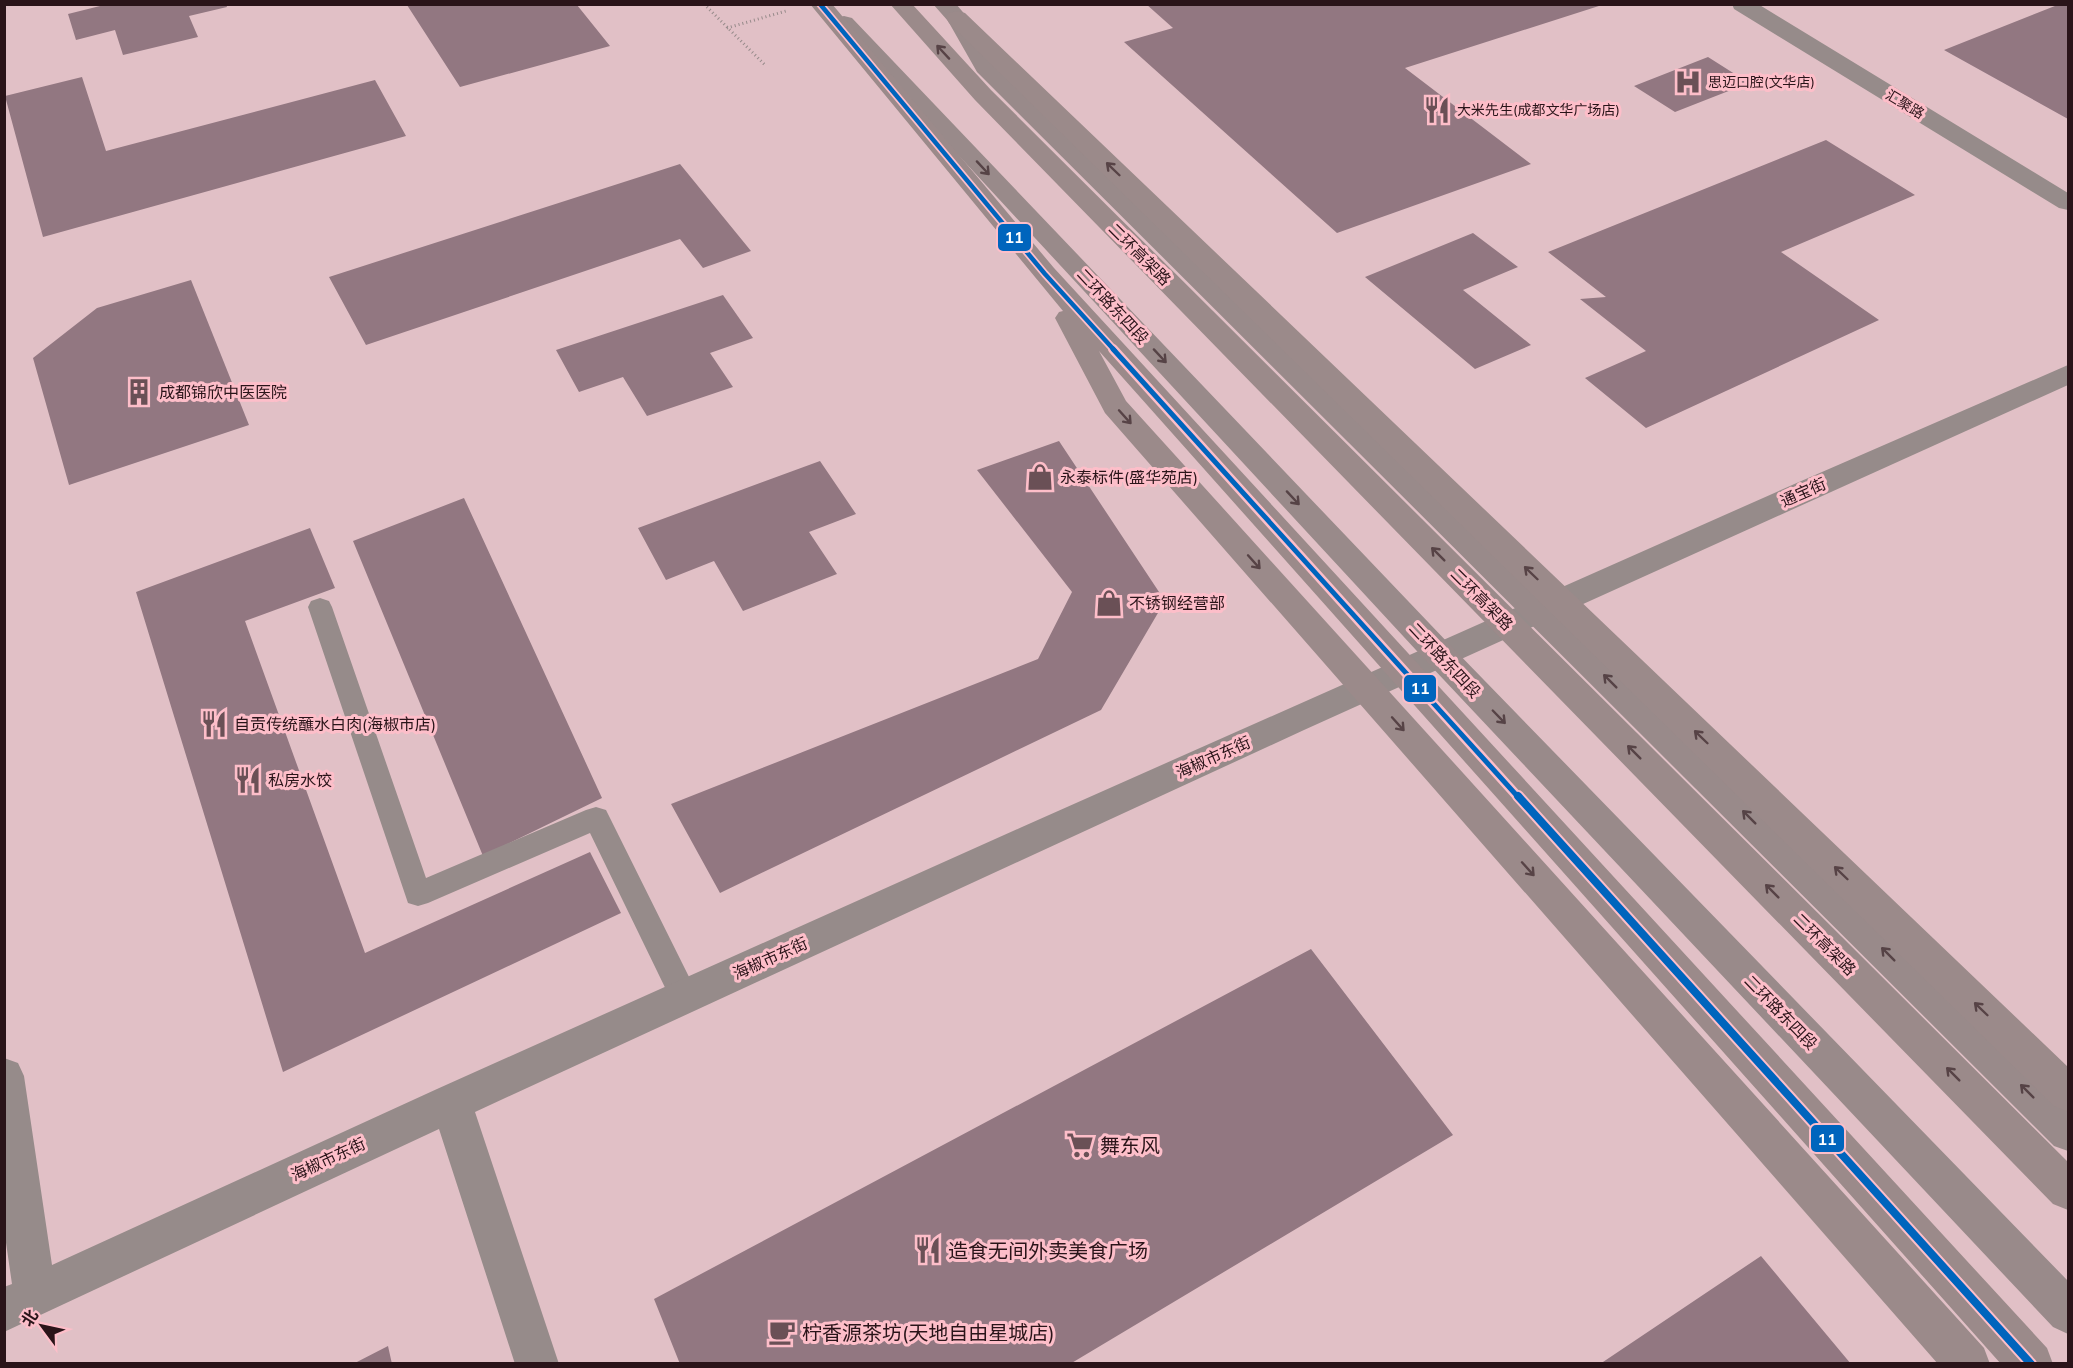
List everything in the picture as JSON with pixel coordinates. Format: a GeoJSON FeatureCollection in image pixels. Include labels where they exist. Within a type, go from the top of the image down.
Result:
{"type":"FeatureCollection","features":[{"type":"Feature","properties":{"kind":"highway"},"geometry":{"type":"LineString","coordinates":[[820,4],[1045,274],[2031,1364]]}},
{"type":"Feature","properties":{"kind":"highway","name":"二环高架路"},"geometry":{"type":"LineString","coordinates":[[900,4],[983,94],[1092,206],[2068,1190]]}},
{"type":"Feature","properties":{"kind":"highway"},"geometry":{"type":"LineString","coordinates":[[806,6],[871,67]]}},
{"type":"Feature","properties":{"kind":"highway"},"geometry":{"type":"LineString","coordinates":[[950,11],[2068,1093]]}},
{"type":"Feature","properties":{"kind":"highway"},"geometry":{"type":"LineString","coordinates":[[1045,274],[1115,406],[1968,1364]]}},
{"type":"Feature","properties":{"kind":"main road","name":"二环路东四段"},"geometry":{"type":"LineString","coordinates":[[806,6],[978,161],[1439,654],[2068,1312]]}},
{"type":"Feature","properties":{"kind":"main road"},"geometry":{"type":"LineString","coordinates":[[950,11],[986,67],[2068,1132]]}},
{"type":"Feature","properties":{"kind":"street","name":"汇聚路"},"geometry":{"type":"LineString","coordinates":[[1742,4],[2068,203]]}},
{"type":"Feature","properties":{"kind":"street","name":"通宝街"},"geometry":{"type":"LineString","coordinates":[[1537,609],[2068,374]]}},
{"type":"Feature","properties":{"kind":"street","name":"海椒市东街"},"geometry":{"type":"LineString","coordinates":[[20,1302],[451,1102],[1537,609]]}},
{"type":"Feature","properties":{"kind":"street"},"geometry":{"type":"LineString","coordinates":[[4,1076],[20,1302]]}},
{"type":"Feature","properties":{"kind":"street"},"geometry":{"type":"LineString","coordinates":[[451,1102],[537,1364]]}},
{"type":"Feature","properties":{"kind":"lane"},"geometry":{"type":"LineString","coordinates":[[320,607],[418,894],[596,818],[684,997]]}},
{"type":"Feature","properties":{"kind":"path"},"geometry":{"type":"LineString","coordinates":[[704,4],[766,66]]}},
{"type":"Feature","properties":{"kind":"path"},"geometry":{"type":"LineString","coordinates":[[727,28],[806,6]]}},
{"type":"Feature","properties":{"kind":"building"},"geometry":{"type":"Polygon","coordinates":[[[108,4],[226,4],[227,7],[189,16],[198,37],[123,55],[115,30],[76,40],[68,14],[108,4]]]}},
{"type":"Feature","properties":{"kind":"building"},"geometry":{"type":"Polygon","coordinates":[[[1146,4],[1602,5],[1405,68],[1531,164],[1337,233],[1124,42],[1173,28],[1146,4]]]}},
{"type":"Feature","properties":{"kind":"building"},"geometry":{"type":"Polygon","coordinates":[[[2060,4],[2068,4],[2068,119],[1944,50],[2060,4]]]}},
{"type":"Feature","properties":{"kind":"building"},"geometry":{"type":"Polygon","coordinates":[[[407,5],[577,5],[610,46],[460,87],[407,5]]]}},
{"type":"Feature","properties":{"kind":"building"},"geometry":{"type":"Polygon","coordinates":[[[1708,57],[1749,83],[1675,112],[1634,86],[1708,57]]]}},
{"type":"Feature","properties":{"kind":"building"},"geometry":{"type":"Polygon","coordinates":[[[82,77],[106,151],[375,80],[406,136],[43,237],[5,96],[82,77]]]}},
{"type":"Feature","properties":{"kind":"building"},"geometry":{"type":"Polygon","coordinates":[[[1826,140],[1915,195],[1781,252],[1879,320],[1646,428],[1585,378],[1646,351],[1580,299],[1606,297],[1548,252],[1826,140]]]}},
{"type":"Feature","properties":{"kind":"building"},"geometry":{"type":"Polygon","coordinates":[[[680,164],[751,251],[703,268],[680,239],[366,345],[329,277],[680,164]]]}},
{"type":"Feature","properties":{"kind":"building"},"geometry":{"type":"Polygon","coordinates":[[[1473,233],[1518,267],[1463,290],[1531,345],[1475,369],[1365,277],[1473,233]]]}},
{"type":"Feature","properties":{"kind":"building","name":"成都锦欣中医医院"},"geometry":{"type":"Polygon","coordinates":[[[191,280],[249,425],[69,485],[33,358],[97,308],[191,280]]]}},
{"type":"Feature","properties":{"kind":"building"},"geometry":{"type":"Polygon","coordinates":[[[723,295],[753,338],[710,353],[733,387],[647,416],[623,377],[579,392],[556,350],[723,295]]]}},
{"type":"Feature","properties":{"kind":"building"},"geometry":{"type":"Polygon","coordinates":[[[1059,441],[1165,601],[1101,710],[720,893],[671,804],[1038,659],[1072,592],[977,470],[1059,441]]]}},
{"type":"Feature","properties":{"kind":"building"},"geometry":{"type":"Polygon","coordinates":[[[820,461],[856,514],[809,532],[837,574],[743,611],[714,561],[666,580],[638,528],[820,461]]]}},
{"type":"Feature","properties":{"kind":"building"},"geometry":{"type":"Polygon","coordinates":[[[464,498],[602,798],[483,856],[353,541],[464,498]]]}},
{"type":"Feature","properties":{"kind":"building"},"geometry":{"type":"Polygon","coordinates":[[[310,528],[335,588],[245,621],[365,953],[590,852],[621,913],[283,1072],[136,592],[310,528]]]}},
{"type":"Feature","properties":{"kind":"building"},"geometry":{"type":"Polygon","coordinates":[[[1311,949],[1453,1135],[1070,1364],[680,1364],[654,1299],[1311,949]]]}},
{"type":"Feature","properties":{"kind":"building"},"geometry":{"type":"Polygon","coordinates":[[[1761,1256],[1851,1364],[1600,1364],[1761,1256]]]}},
{"type":"Feature","properties":{"kind":"building"},"geometry":{"type":"Polygon","coordinates":[[[388,1346],[392,1364],[353,1364],[388,1346]]]}},
{"type":"Feature","properties":{"kind":"transit line","name":"11"},"geometry":{"type":"LineString","coordinates":[[820,4],[1045,274],[2031,1364]]}},
{"type":"Feature","properties":{"kind":"place","name":"思迈口腔(文华店)"},"geometry":{"type":"Point","coordinates":[1688,82]}},
{"type":"Feature","properties":{"kind":"place","name":"大米先生(成都文华广场店)"},"geometry":{"type":"Point","coordinates":[1437,110]}},
{"type":"Feature","properties":{"kind":"place","name":"成都锦欣中医医院"},"geometry":{"type":"Point","coordinates":[139,392]}},
{"type":"Feature","properties":{"kind":"place","name":"永泰标件(盛华苑店)"},"geometry":{"type":"Point","coordinates":[1040,477]}},
{"type":"Feature","properties":{"kind":"place","name":"不锈钢经营部"},"geometry":{"type":"Point","coordinates":[1109,603]}},
{"type":"Feature","properties":{"kind":"place","name":"自贡传统蘸水白肉(海椒市店)"},"geometry":{"type":"Point","coordinates":[214,724]}},
{"type":"Feature","properties":{"kind":"place","name":"私房水饺"},"geometry":{"type":"Point","coordinates":[248,780]}},
{"type":"Feature","properties":{"kind":"place","name":"舞东风"},"geometry":{"type":"Point","coordinates":[1080,1145]}},
{"type":"Feature","properties":{"kind":"place","name":"造食无间外卖美食广场"},"geometry":{"type":"Point","coordinates":[928,1250]}},
{"type":"Feature","properties":{"kind":"place","name":"柠香源茶坊(天地自由星城店)"},"geometry":{"type":"Point","coordinates":[782,1332]}}]}
